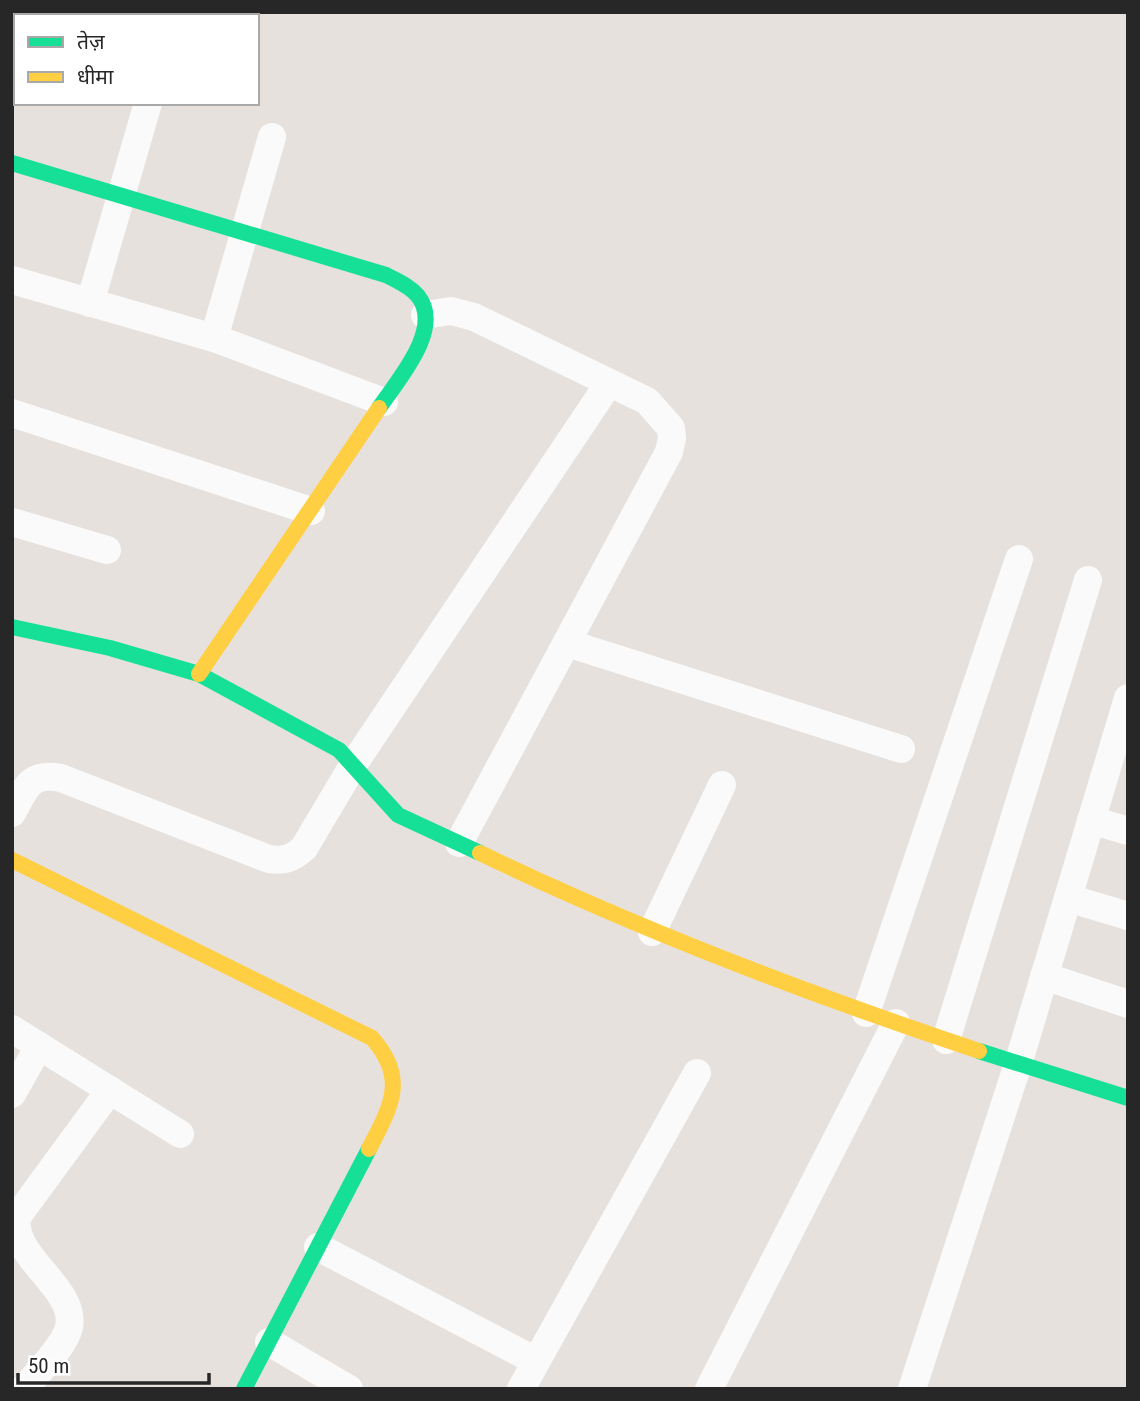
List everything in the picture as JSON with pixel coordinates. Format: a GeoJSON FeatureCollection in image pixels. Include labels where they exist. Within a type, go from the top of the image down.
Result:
{"type":"FeatureCollection","features":[{"type":"Feature","properties":{"kind":"street"},"geometry":{"type":"LineString","coordinates":[[90,303],[147,105]]}},
{"type":"Feature","properties":{"kind":"street"},"geometry":{"type":"LineString","coordinates":[[214,338],[272,137]]}},
{"type":"Feature","properties":{"kind":"street"},"geometry":{"type":"LineString","coordinates":[[12,163],[386,275],[409,285],[419,296],[425,315],[423,337],[416,354],[199,674]]}},
{"type":"Feature","properties":{"kind":"street"},"geometry":{"type":"LineString","coordinates":[[12,280],[214,338],[384,402]]}},
{"type":"Feature","properties":{"kind":"street"},"geometry":{"type":"LineString","coordinates":[[425,315],[451,311],[474,317],[647,401],[671,428],[672,438],[668,452],[459,843]]}},
{"type":"Feature","properties":{"kind":"street"},"geometry":{"type":"LineString","coordinates":[[12,813],[27,786],[45,775],[61,778],[269,859],[284,861],[295,856],[304,848],[355,762],[608,383]]}},
{"type":"Feature","properties":{"kind":"street"},"geometry":{"type":"LineString","coordinates":[[12,413],[311,511]]}},
{"type":"Feature","properties":{"kind":"street"},"geometry":{"type":"LineString","coordinates":[[12,522],[107,550]]}},
{"type":"Feature","properties":{"kind":"street"},"geometry":{"type":"LineString","coordinates":[[866,1013],[1019,559]]}},
{"type":"Feature","properties":{"kind":"street"},"geometry":{"type":"LineString","coordinates":[[946,1040],[1088,580]]}},
{"type":"Feature","properties":{"kind":"street"},"geometry":{"type":"LineString","coordinates":[[12,627],[110,648],[199,674],[322,739],[355,762],[385,805],[398,816],[652,932],[866,1013],[1128,1098]]}},
{"type":"Feature","properties":{"kind":"street"},"geometry":{"type":"LineString","coordinates":[[566,643],[901,749]]}},
{"type":"Feature","properties":{"kind":"street"},"geometry":{"type":"LineString","coordinates":[[912,1389],[1018,1064],[1128,698]]}},
{"type":"Feature","properties":{"kind":"street"},"geometry":{"type":"LineString","coordinates":[[652,932],[722,785]]}},
{"type":"Feature","properties":{"kind":"street"},"geometry":{"type":"LineString","coordinates":[[1091,820],[1128,831]]}},
{"type":"Feature","properties":{"kind":"street"},"geometry":{"type":"LineString","coordinates":[[12,860],[372,1038],[386,1052],[394,1069],[393,1093],[386,1116],[244,1389]]}},
{"type":"Feature","properties":{"kind":"street"},"geometry":{"type":"LineString","coordinates":[[1068,898],[1128,916]]}},
{"type":"Feature","properties":{"kind":"street"},"geometry":{"type":"LineString","coordinates":[[1044,976],[1128,1004]]}},
{"type":"Feature","properties":{"kind":"street"},"geometry":{"type":"LineString","coordinates":[[709,1389],[896,1023]]}},
{"type":"Feature","properties":{"kind":"street"},"geometry":{"type":"LineString","coordinates":[[12,1029],[180,1134]]}},
{"type":"Feature","properties":{"kind":"street"},"geometry":{"type":"LineString","coordinates":[[12,1094],[39,1046]]}},
{"type":"Feature","properties":{"kind":"street"},"geometry":{"type":"LineString","coordinates":[[521,1389],[697,1073]]}},
{"type":"Feature","properties":{"kind":"street"},"geometry":{"type":"LineString","coordinates":[[24,1389],[62,1341],[69,1328],[69,1315],[62,1299],[20,1240],[15,1228],[17,1217],[110,1090]]}},
{"type":"Feature","properties":{"kind":"street"},"geometry":{"type":"LineString","coordinates":[[318,1247],[536,1361]]}},
{"type":"Feature","properties":{"kind":"street"},"geometry":{"type":"LineString","coordinates":[[269,1342],[349,1389]]}},
{"type":"Feature","properties":{"kind":"traffic: fast"},"geometry":{"type":"LineString","coordinates":[[12,163],[386,275],[407,287],[418,296],[425,309],[422,339],[406,369],[379,408]]}},
{"type":"Feature","properties":{"kind":"traffic: fast"},"geometry":{"type":"LineString","coordinates":[[12,627],[110,648],[199,674],[339,750],[398,815],[480,853]]}},
{"type":"Feature","properties":{"kind":"traffic: fast"},"geometry":{"type":"LineString","coordinates":[[979,1051],[1128,1098]]}},
{"type":"Feature","properties":{"kind":"traffic: fast"},"geometry":{"type":"LineString","coordinates":[[244,1389],[369,1149]]}},
{"type":"Feature","properties":{"kind":"traffic: slow"},"geometry":{"type":"LineString","coordinates":[[199,674],[379,408]]}},
{"type":"Feature","properties":{"kind":"traffic: slow"},"geometry":{"type":"LineString","coordinates":[[480,853],[602,909],[726,960],[979,1051]]}},
{"type":"Feature","properties":{"kind":"traffic: slow"},"geometry":{"type":"LineString","coordinates":[[12,860],[372,1038],[383,1053],[393,1080],[389,1106],[369,1149]]}}]}
